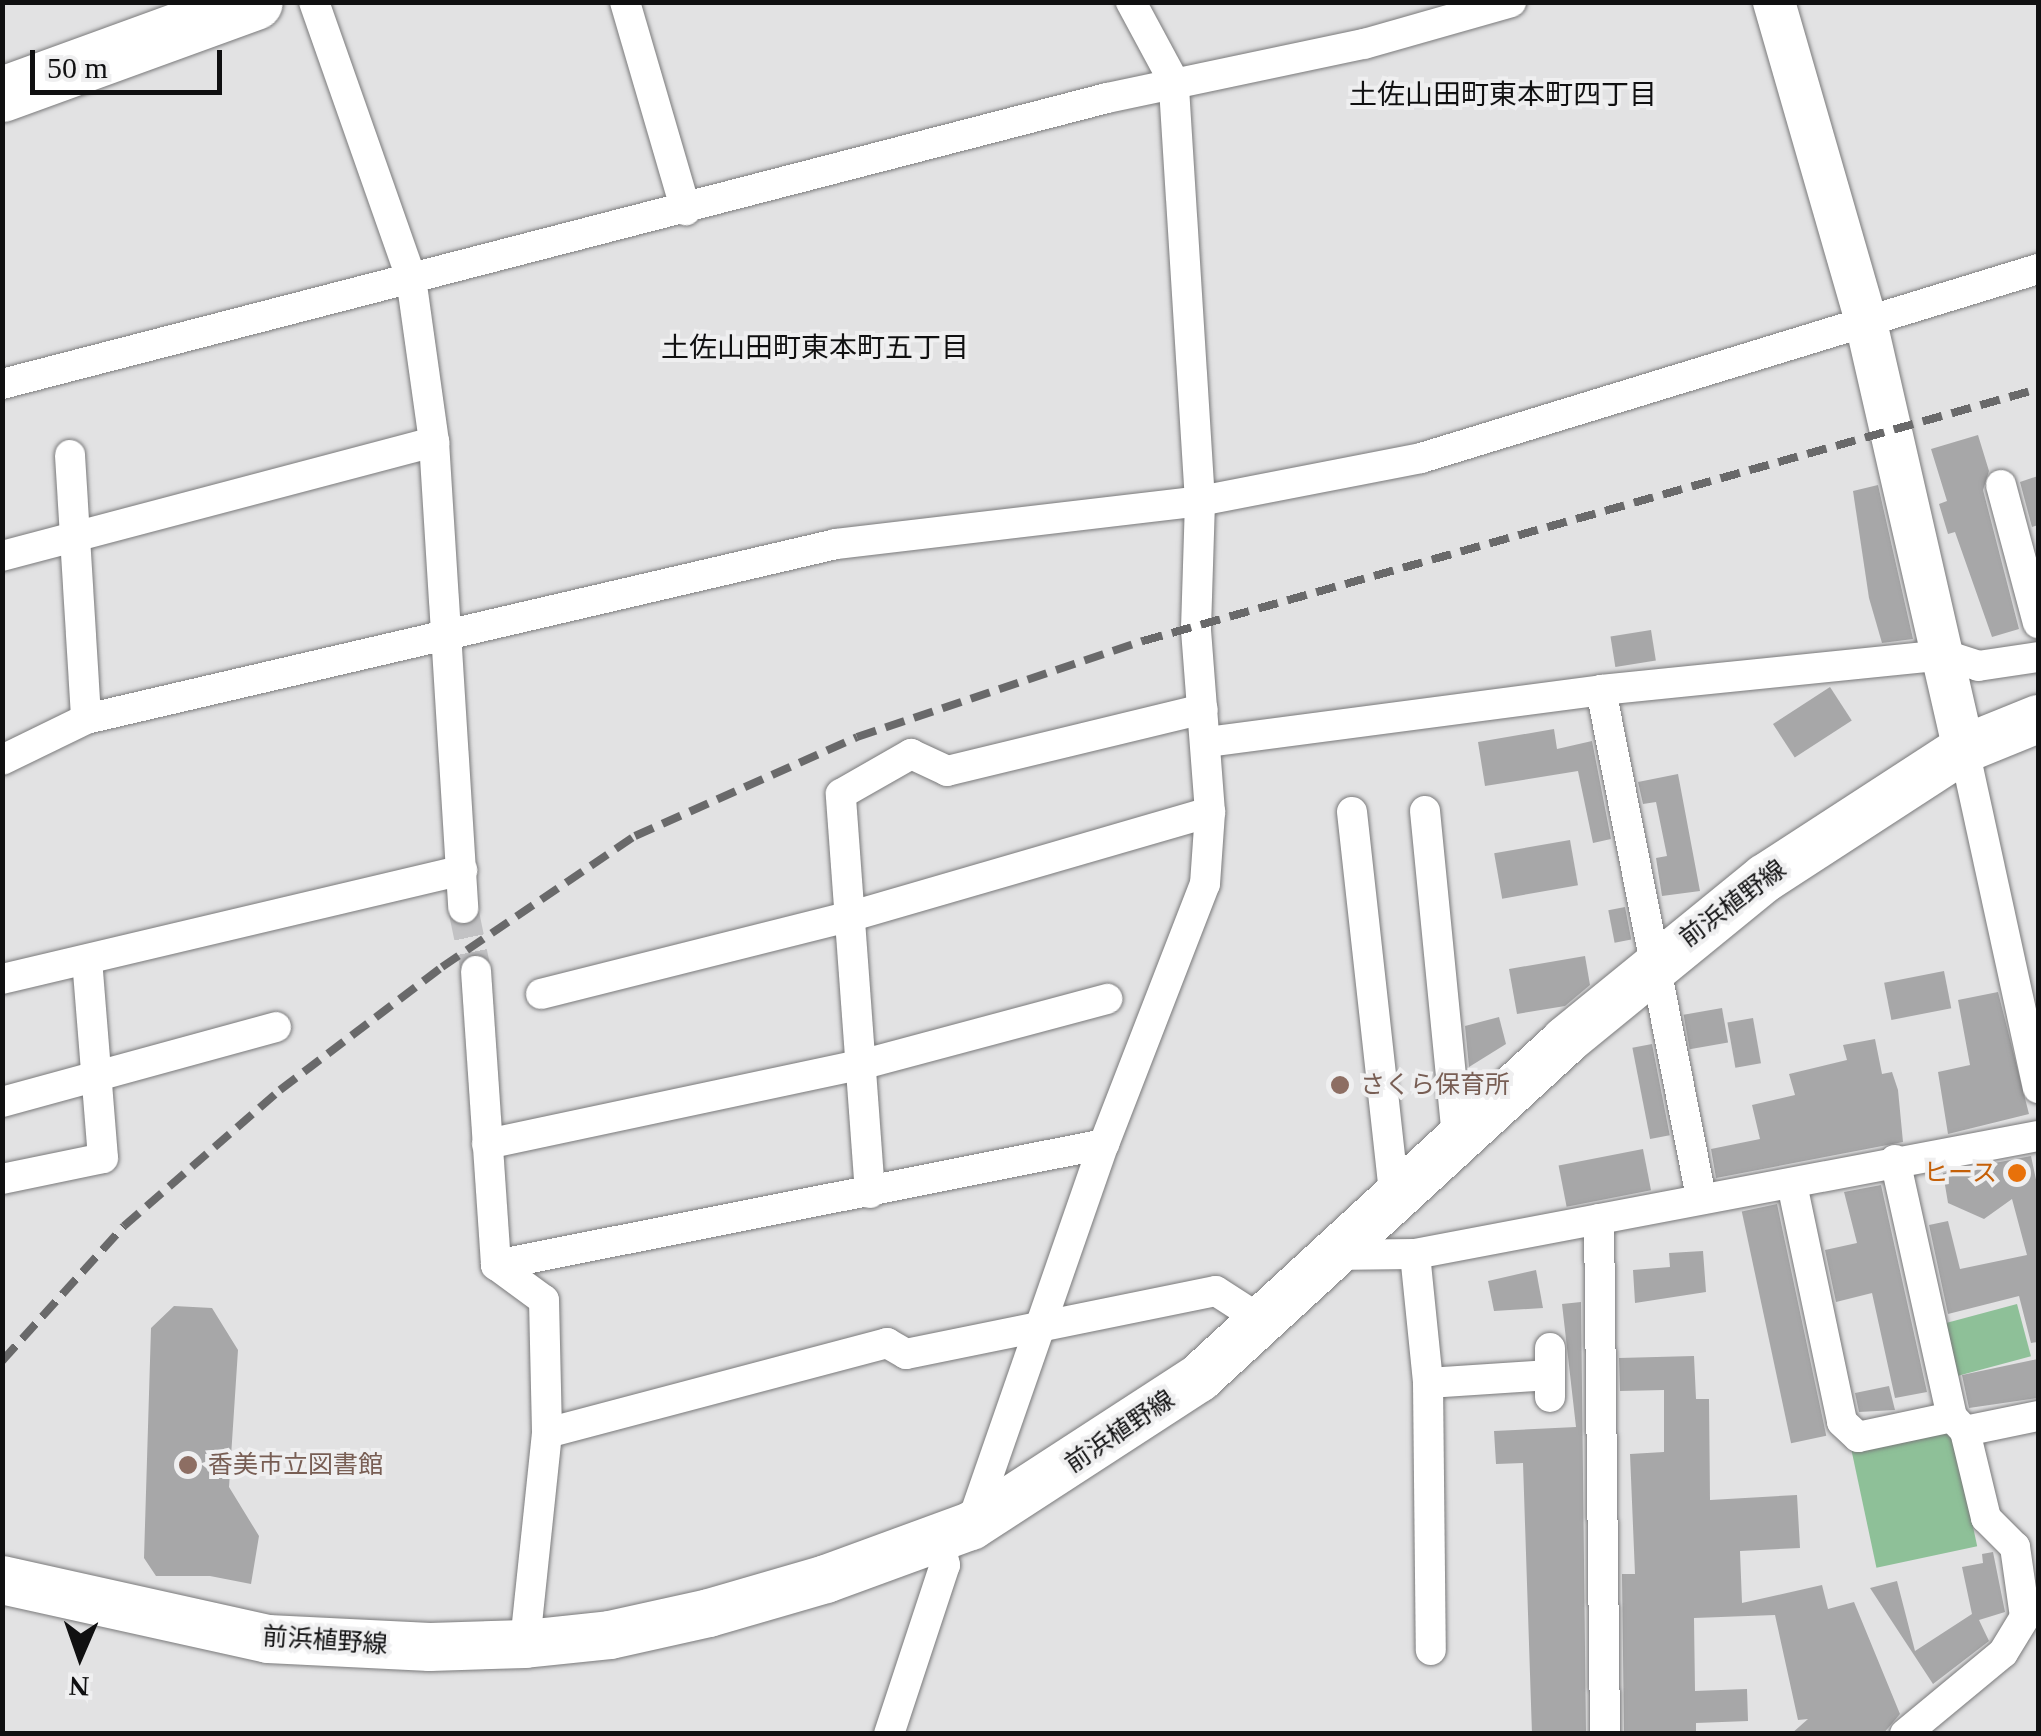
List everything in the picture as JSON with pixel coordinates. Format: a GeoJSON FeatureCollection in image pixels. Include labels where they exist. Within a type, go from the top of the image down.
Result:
{"type":"FeatureCollection","features":[{"type":"Feature","properties":{"kind":"highway"},"geometry":{"type":"LineString","coordinates":[[2,94],[254,2]]}},
{"type":"Feature","properties":{"kind":"main road","name":"前浜植野線"},"geometry":{"type":"LineString","coordinates":[[2,1580],[268,1639],[410,1647],[526,1644],[610,1635],[709,1612],[955,1532],[1132,1427],[1199,1378],[1457,1136],[1652,965],[1765,878],[1964,749],[2038,719]]}},
{"type":"Feature","properties":{"kind":"street"},"geometry":{"type":"LineString","coordinates":[[314,2],[411,278],[434,442],[463,908]]}},
{"type":"Feature","properties":{"kind":"street"},"geometry":{"type":"LineString","coordinates":[[625,2],[686,210]]}},
{"type":"Feature","properties":{"kind":"street"},"geometry":{"type":"LineString","coordinates":[[889,1734],[955,1532],[1046,1323],[1104,1144],[1205,884],[1210,812],[1208,742],[1196,629],[1200,501],[1174,82],[1131,2]]}},
{"type":"Feature","properties":{"kind":"street"},"geometry":{"type":"LineString","coordinates":[[2,384],[1174,82],[1364,44],[1511,2]]}},
{"type":"Feature","properties":{"kind":"street"},"geometry":{"type":"LineString","coordinates":[[1774,2],[1864,318],[1946,655],[2038,1088]]}},
{"type":"Feature","properties":{"kind":"street"},"geometry":{"type":"LineString","coordinates":[[2,760],[86,719],[448,630],[836,544],[1200,501],[1421,458],[1864,318],[2038,270]]}},
{"type":"Feature","properties":{"kind":"street"},"geometry":{"type":"LineString","coordinates":[[2,556],[434,442]]}},
{"type":"Feature","properties":{"kind":"street"},"geometry":{"type":"LineString","coordinates":[[70,456],[86,719]]}},
{"type":"Feature","properties":{"kind":"street"},"geometry":{"type":"LineString","coordinates":[[2001,484],[2038,623]]}},
{"type":"Feature","properties":{"kind":"street"},"geometry":{"type":"LineString","coordinates":[[1208,742],[1601,690],[1946,655],[1978,666],[2038,657]]}},
{"type":"Feature","properties":{"kind":"street"},"geometry":{"type":"LineString","coordinates":[[1601,690],[1652,965],[1702,1198]]}},
{"type":"Feature","properties":{"kind":"street"},"geometry":{"type":"LineString","coordinates":[[870,1193],[864,1064],[841,794],[911,754],[946,771],[1203,708]]}},
{"type":"Feature","properties":{"kind":"street"},"geometry":{"type":"LineString","coordinates":[[1425,811],[1457,1136]]}},
{"type":"Feature","properties":{"kind":"street"},"geometry":{"type":"LineString","coordinates":[[542,994],[852,916],[1210,812]]}},
{"type":"Feature","properties":{"kind":"street"},"geometry":{"type":"LineString","coordinates":[[1352,812],[1394,1194]]}},
{"type":"Feature","properties":{"kind":"street"},"geometry":{"type":"LineString","coordinates":[[2,980],[462,870]]}},
{"type":"Feature","properties":{"kind":"street"},"geometry":{"type":"LineString","coordinates":[[2,1179],[104,1158],[87,960]]}},
{"type":"Feature","properties":{"kind":"street"},"geometry":{"type":"LineString","coordinates":[[476,971],[496,1265],[544,1300],[547,1433],[526,1644]]}},
{"type":"Feature","properties":{"kind":"street"},"geometry":{"type":"LineString","coordinates":[[487,1144],[864,1064],[1107,999]]}},
{"type":"Feature","properties":{"kind":"street"},"geometry":{"type":"LineString","coordinates":[[2,1102],[276,1027]]}},
{"type":"Feature","properties":{"kind":"street"},"geometry":{"type":"LineString","coordinates":[[1330,1255],[1415,1254],[1792,1184],[1895,1160],[2038,1136]]}},
{"type":"Feature","properties":{"kind":"street"},"geometry":{"type":"LineString","coordinates":[[496,1265],[1104,1144]]}},
{"type":"Feature","properties":{"kind":"street"},"geometry":{"type":"LineString","coordinates":[[1895,1160],[1958,1424],[1986,1518],[2015,1547],[2025,1617],[2003,1653],[1905,1734]]}},
{"type":"Feature","properties":{"kind":"street"},"geometry":{"type":"LineString","coordinates":[[1792,1184],[1842,1422],[1858,1437],[2038,1416]]}},
{"type":"Feature","properties":{"kind":"street"},"geometry":{"type":"LineString","coordinates":[[1599,1219],[1605,1734]]}},
{"type":"Feature","properties":{"kind":"street"},"geometry":{"type":"LineString","coordinates":[[1415,1254],[1428,1383],[1431,1650]]}},
{"type":"Feature","properties":{"kind":"street"},"geometry":{"type":"LineString","coordinates":[[547,1433],[887,1343],[906,1354],[1216,1291],[1260,1320]]}},
{"type":"Feature","properties":{"kind":"street"},"geometry":{"type":"LineString","coordinates":[[1428,1383],[1550,1373]]}},
{"type":"Feature","properties":{"kind":"green space"},"geometry":{"type":"Polygon","coordinates":[[[2017,1304],[2031,1356],[1951,1378],[1937,1325],[2017,1304]]]}},
{"type":"Feature","properties":{"kind":"green space"},"geometry":{"type":"Polygon","coordinates":[[[1951,1423],[1977,1546],[1876,1568],[1850,1444],[1951,1423]]]}},
{"type":"Feature","properties":{"kind":"building"},"geometry":{"type":"Polygon","coordinates":[[[1978,435],[1989,471],[1983,490],[2019,629],[1992,637],[1955,532],[1948,534],[1939,504],[1947,501],[1931,449],[1978,435]]]}},
{"type":"Feature","properties":{"kind":"building"},"geometry":{"type":"Polygon","coordinates":[[[2038,476],[2038,525],[2032,527],[2020,482],[2038,476]]]}},
{"type":"Feature","properties":{"kind":"building"},"geometry":{"type":"Polygon","coordinates":[[[1878,485],[1913,639],[1882,643],[1869,598],[1853,491],[1878,485]]]}},
{"type":"Feature","properties":{"kind":"building"},"geometry":{"type":"Polygon","coordinates":[[[1651,630],[1656,661],[1615,667],[1611,636],[1651,630]]]}},
{"type":"Feature","properties":{"kind":"building"},"geometry":{"type":"Polygon","coordinates":[[[1830,687],[1852,721],[1795,758],[1773,724],[1830,687]]]}},
{"type":"Feature","properties":{"kind":"building"},"geometry":{"type":"Polygon","coordinates":[[[1554,729],[1557,749],[1592,741],[1611,839],[1593,843],[1578,771],[1485,786],[1478,742],[1554,729]]]}},
{"type":"Feature","properties":{"kind":"building"},"geometry":{"type":"Polygon","coordinates":[[[1678,774],[1700,891],[1662,896],[1656,858],[1667,856],[1656,802],[1643,804],[1638,782],[1678,774]]]}},
{"type":"Feature","properties":{"kind":"building"},"geometry":{"type":"Polygon","coordinates":[[[1570,840],[1578,885],[1502,899],[1494,853],[1570,840]]]}},
{"type":"Feature","properties":{"kind":"building"},"geometry":{"type":"Polygon","coordinates":[[[1625,907],[1631,939],[1615,943],[1608,910],[1625,907]]]}},
{"type":"Feature","properties":{"kind":"building"},"geometry":{"type":"Polygon","coordinates":[[[1585,956],[1590,985],[1565,1006],[1517,1014],[1509,969],[1585,956]]]}},
{"type":"Feature","properties":{"kind":"building"},"geometry":{"type":"Polygon","coordinates":[[[1944,971],[1951,1008],[1891,1020],[1884,983],[1944,971]]]}},
{"type":"Feature","properties":{"kind":"building"},"geometry":{"type":"Polygon","coordinates":[[[1998,992],[2029,1114],[1948,1134],[1938,1072],[1970,1065],[1958,1000],[1998,992]]]}},
{"type":"Feature","properties":{"kind":"building"},"geometry":{"type":"Polygon","coordinates":[[[1722,1008],[1728,1042],[1690,1049],[1684,1015],[1722,1008]]]}},
{"type":"Feature","properties":{"kind":"building"},"geometry":{"type":"Polygon","coordinates":[[[1499,1017],[1506,1044],[1469,1067],[1465,1026],[1499,1017]]]}},
{"type":"Feature","properties":{"kind":"building"},"geometry":{"type":"Polygon","coordinates":[[[1753,1018],[1761,1063],[1735,1068],[1727,1023],[1753,1018]]]}},
{"type":"Feature","properties":{"kind":"building"},"geometry":{"type":"Polygon","coordinates":[[[1875,1039],[1882,1074],[1892,1072],[1898,1090],[1903,1142],[1716,1178],[1711,1149],[1760,1139],[1752,1105],[1795,1095],[1789,1074],[1847,1060],[1843,1045],[1875,1039]]]}},
{"type":"Feature","properties":{"kind":"building"},"geometry":{"type":"Polygon","coordinates":[[[1652,1044],[1670,1135],[1650,1139],[1632,1048],[1652,1044]]]}},
{"type":"Feature","properties":{"kind":"building"},"geometry":{"type":"Polygon","coordinates":[[[1643,1149],[1651,1190],[1567,1207],[1559,1165],[1643,1149]]]}},
{"type":"Feature","properties":{"kind":"building"},"geometry":{"type":"Polygon","coordinates":[[[2031,1156],[2038,1189],[2038,1342],[2031,1343],[2019,1296],[1948,1314],[1929,1225],[1948,1221],[1960,1269],[2027,1255],[2012,1199],[1984,1219],[1948,1203],[1943,1173],[2031,1156]]]}},
{"type":"Feature","properties":{"kind":"building"},"geometry":{"type":"Polygon","coordinates":[[[1881,1185],[1927,1392],[1895,1398],[1872,1293],[1836,1302],[1825,1250],[1857,1243],[1844,1192],[1881,1185]]]}},
{"type":"Feature","properties":{"kind":"building"},"geometry":{"type":"Polygon","coordinates":[[[1777,1204],[1826,1436],[1791,1443],[1742,1211],[1777,1204]]]}},
{"type":"Feature","properties":{"kind":"building"},"geometry":{"type":"Polygon","coordinates":[[[1703,1251],[1706,1292],[1635,1303],[1633,1270],[1670,1267],[1669,1253],[1703,1251]]]}},
{"type":"Feature","properties":{"kind":"building"},"geometry":{"type":"Polygon","coordinates":[[[1536,1270],[1543,1308],[1494,1311],[1488,1281],[1536,1270]]]}},
{"type":"Feature","properties":{"kind":"building"},"geometry":{"type":"Polygon","coordinates":[[[1581,1302],[1586,1734],[1532,1734],[1523,1463],[1496,1464],[1494,1431],[1576,1427],[1562,1304],[1581,1302]]]}},
{"type":"Feature","properties":{"kind":"building","name":"香美市立図書館"},"geometry":{"type":"Polygon","coordinates":[[[174,1306],[212,1308],[238,1350],[229,1487],[259,1536],[251,1584],[210,1576],[156,1576],[144,1558],[151,1328],[174,1306]]]}},
{"type":"Feature","properties":{"kind":"building"},"geometry":{"type":"Polygon","coordinates":[[[1694,1356],[1696,1399],[1709,1399],[1710,1500],[1797,1495],[1800,1548],[1740,1551],[1742,1603],[1822,1585],[1828,1609],[1854,1602],[1900,1714],[1883,1734],[1791,1734],[1808,1719],[1798,1720],[1775,1615],[1694,1618],[1695,1691],[1747,1689],[1748,1721],[1696,1723],[1696,1734],[1624,1734],[1622,1574],[1635,1574],[1630,1454],[1664,1452],[1664,1390],[1620,1391],[1619,1358],[1694,1356]]]}},
{"type":"Feature","properties":{"kind":"building"},"geometry":{"type":"Polygon","coordinates":[[[2038,1359],[2038,1398],[1969,1408],[1962,1375],[2038,1359]]]}},
{"type":"Feature","properties":{"kind":"building"},"geometry":{"type":"Polygon","coordinates":[[[1889,1386],[1895,1410],[1859,1412],[1855,1393],[1889,1386]]]}},
{"type":"Feature","properties":{"kind":"building"},"geometry":{"type":"Polygon","coordinates":[[[1993,1552],[2005,1612],[1979,1620],[1989,1641],[1933,1684],[1870,1588],[1897,1581],[1915,1651],[1972,1614],[1962,1567],[1983,1563],[1982,1554],[1993,1552]]]}},
{"type":"Feature","properties":{"kind":"tunnel"},"geometry":{"type":"LineString","coordinates":[[463,908],[476,971]]}},
{"type":"Feature","properties":{"kind":"railway"},"geometry":{"type":"LineString","coordinates":[[2,1361],[124,1226],[280,1090],[442,967],[635,836],[857,737],[1143,641],[2038,389]]}},
{"type":"Feature","properties":{"kind":"place","name":"さくら保育所"},"geometry":{"type":"Point","coordinates":[1340,1085]}},
{"type":"Feature","properties":{"kind":"place","name":"ヒース"},"geometry":{"type":"Point","coordinates":[2017,1173]}},
{"type":"Feature","properties":{"kind":"place","name":"香美市立図書館"},"geometry":{"type":"Point","coordinates":[188,1465]}},
{"type":"Feature","properties":{"kind":"district","name":"土佐山田町東本町四丁目"},"geometry":{"type":"Point","coordinates":[1503,95]}},
{"type":"Feature","properties":{"kind":"district","name":"土佐山田町東本町五丁目"},"geometry":{"type":"Point","coordinates":[815,348]}}]}
